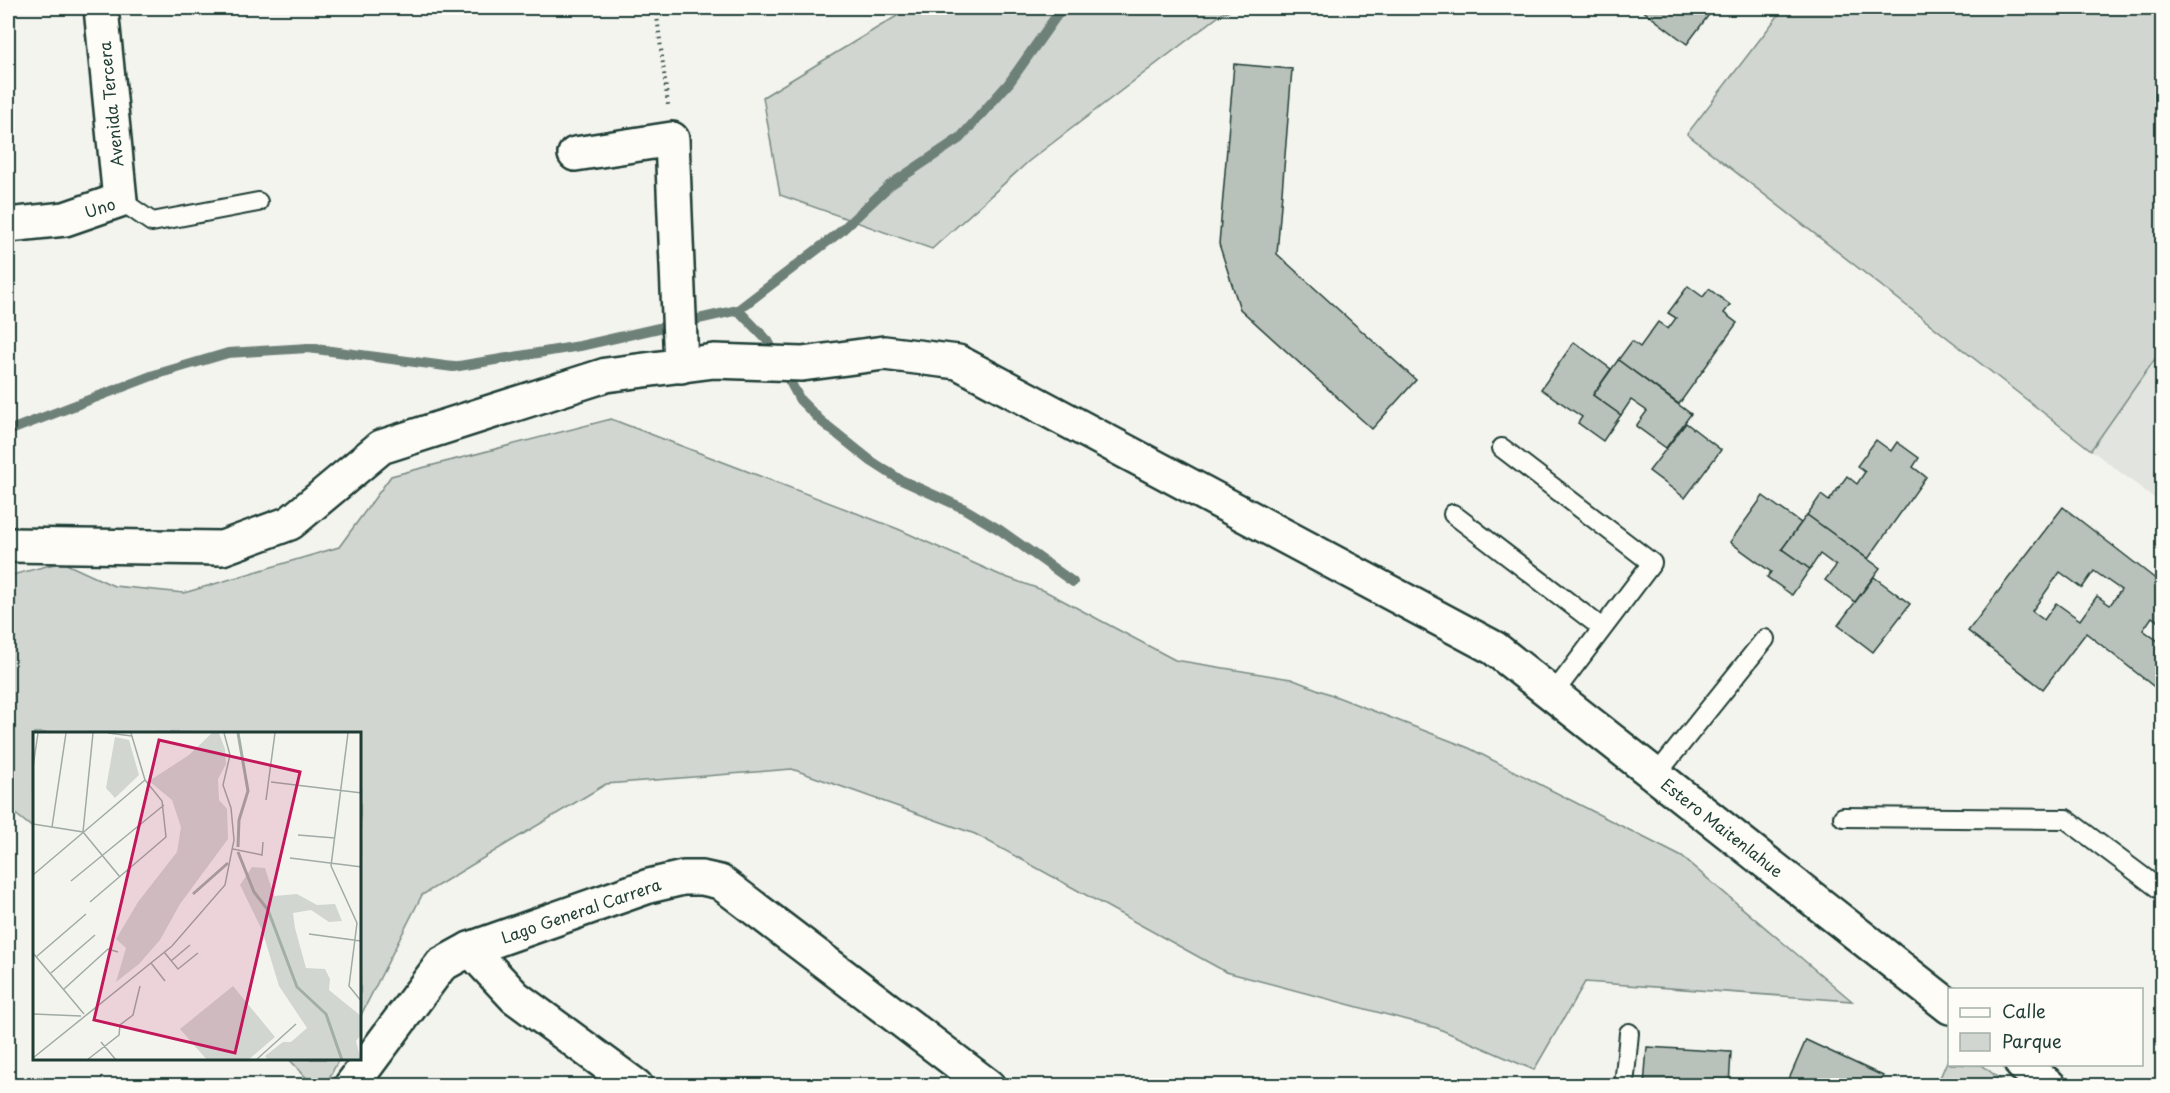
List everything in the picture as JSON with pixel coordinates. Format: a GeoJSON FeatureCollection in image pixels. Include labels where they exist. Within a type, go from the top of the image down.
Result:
{"type":"FeatureCollection","features":[{"type":"Feature","properties":{"kind":"street","name":"Avenida Tercera"},"geometry":{"type":"LineString","coordinates":[[101,8],[120,200]]}},
{"type":"Feature","properties":{"kind":"street"},"geometry":{"type":"LineString","coordinates":[[575,154],[672,139],[681,366]]}},
{"type":"Feature","properties":{"kind":"street","name":"Uno"},"geometry":{"type":"LineString","coordinates":[[8,225],[65,219],[120,200]]}},
{"type":"Feature","properties":{"kind":"street","name":"Estero Maitenlahue"},"geometry":{"type":"LineString","coordinates":[[8,545],[222,548],[290,523],[381,447],[606,375],[714,361],[802,364],[884,353],[958,362],[1494,648],[1948,1005]]}},
{"type":"Feature","properties":{"kind":"street","name":"Lago General Carrera"},"geometry":{"type":"LineString","coordinates":[[351,1086],[441,965],[470,949],[649,886],[683,878],[702,878],[720,882],[988,1086]]}},
{"type":"Feature","properties":{"kind":"street"},"geometry":{"type":"LineString","coordinates":[[470,949],[515,997],[636,1086]]}},
{"type":"Feature","properties":{"kind":"street"},"geometry":{"type":"LineString","coordinates":[[2023,1066],[2049,1086]]}},
{"type":"Feature","properties":{"kind":"lane","name":"Uno"},"geometry":{"type":"LineString","coordinates":[[120,200],[152,222],[258,202]]}},
{"type":"Feature","properties":{"kind":"lane"},"geometry":{"type":"LineString","coordinates":[[1502,448],[1652,563],[1553,694]]}},
{"type":"Feature","properties":{"kind":"lane"},"geometry":{"type":"LineString","coordinates":[[1453,514],[1602,628]]}},
{"type":"Feature","properties":{"kind":"lane"},"geometry":{"type":"LineString","coordinates":[[1656,776],[1765,639]]}},
{"type":"Feature","properties":{"kind":"lane"},"geometry":{"type":"LineString","coordinates":[[1843,817],[2066,819],[2163,891]]}},
{"type":"Feature","properties":{"kind":"lane"},"geometry":{"type":"LineString","coordinates":[[1624,1086],[1629,1033]]}},
{"type":"Feature","properties":{"kind":"path"},"geometry":{"type":"LineString","coordinates":[[656,8],[672,139]]}},
{"type":"Feature","properties":{"kind":"shaded area"},"geometry":{"type":"Polygon","coordinates":[[[2162,349],[2162,504],[2091,450],[2162,349]]]}},
{"type":"Feature","properties":{"kind":"green space"},"geometry":{"type":"Polygon","coordinates":[[[910,8],[1239,8],[1223,13],[1029,161],[932,249],[780,195],[763,97],[910,8]]]}},
{"type":"Feature","properties":{"kind":"green space"},"geometry":{"type":"Polygon","coordinates":[[[1784,8],[2162,8],[2162,349],[2091,450],[1687,134],[1784,8]]]}},
{"type":"Feature","properties":{"kind":"green space"},"geometry":{"type":"Polygon","coordinates":[[[611,419],[898,529],[1000,575],[1045,591],[1175,660],[1291,679],[1469,748],[1682,857],[1852,1001],[1585,982],[1534,1070],[1437,1028],[1226,972],[975,834],[792,769],[606,784],[422,895],[362,1013],[362,732],[33,732],[33,828],[8,808],[8,576],[62,562],[114,586],[184,593],[339,547],[391,476],[611,419]]]}},
{"type":"Feature","properties":{"kind":"green space"},"geometry":{"type":"Polygon","coordinates":[[[1948,1059],[1948,1066],[1983,1066],[2007,1085],[1945,1085],[1939,1080],[1948,1059]]]}},
{"type":"Feature","properties":{"kind":"green space"},"geometry":{"type":"Polygon","coordinates":[[[290,1060],[338,1060],[325,1086],[313,1085],[290,1060]]]}},
{"type":"Feature","properties":{"kind":"building"},"geometry":{"type":"Polygon","coordinates":[[[1643,8],[1714,8],[1687,44],[1642,10],[1643,8]]]}},
{"type":"Feature","properties":{"kind":"building"},"geometry":{"type":"Polygon","coordinates":[[[1234,64],[1292,69],[1277,254],[1416,380],[1372,429],[1240,309],[1219,244],[1234,64]]]}},
{"type":"Feature","properties":{"kind":"building"},"geometry":{"type":"Polygon","coordinates":[[[1688,286],[1703,297],[1709,289],[1730,305],[1724,313],[1737,323],[1679,404],[1618,360],[1632,341],[1640,347],[1658,322],[1668,329],[1676,318],[1668,313],[1688,286]]]}},
{"type":"Feature","properties":{"kind":"building"},"geometry":{"type":"Polygon","coordinates":[[[1574,342],[1611,369],[1593,395],[1621,415],[1603,441],[1578,423],[1582,417],[1541,389],[1574,342]]]}},
{"type":"Feature","properties":{"kind":"building"},"geometry":{"type":"Polygon","coordinates":[[[1618,360],[1691,414],[1666,448],[1636,426],[1647,411],[1631,400],[1621,415],[1593,395],[1618,360]]]}},
{"type":"Feature","properties":{"kind":"building"},"geometry":{"type":"Polygon","coordinates":[[[1686,423],[1721,450],[1685,498],[1649,471],[1686,423]]]}},
{"type":"Feature","properties":{"kind":"building"},"geometry":{"type":"Polygon","coordinates":[[[1876,440],[1891,451],[1897,442],[1919,458],[1913,467],[1926,477],[1868,559],[1807,515],[1821,495],[1829,501],[1847,476],[1857,484],[1865,472],[1857,466],[1876,440]]]}},
{"type":"Feature","properties":{"kind":"building"},"geometry":{"type":"Polygon","coordinates":[[[1763,496],[1801,523],[1782,549],[1810,569],[1792,595],[1767,577],[1771,572],[1730,542],[1763,496]]]}},
{"type":"Feature","properties":{"kind":"building"},"geometry":{"type":"Polygon","coordinates":[[[2063,507],[2162,584],[2162,624],[2152,617],[2143,630],[2162,644],[2162,693],[2086,633],[2043,689],[1968,631],[2063,507]],[[2094,571],[2082,588],[2060,572],[2032,611],[2044,620],[2056,603],[2080,620],[2097,596],[2110,605],[2121,590],[2094,571]]]}},
{"type":"Feature","properties":{"kind":"building"},"geometry":{"type":"Polygon","coordinates":[[[1807,515],[1880,568],[1855,602],[1825,580],[1836,566],[1820,554],[1810,569],[1782,549],[1807,515]]]}},
{"type":"Feature","properties":{"kind":"building"},"geometry":{"type":"Polygon","coordinates":[[[1874,577],[1910,604],[1873,652],[1838,625],[1874,577]]]}},
{"type":"Feature","properties":{"kind":"building"},"geometry":{"type":"Polygon","coordinates":[[[1806,1040],[1883,1076],[1879,1086],[1786,1086],[1806,1040]]]}},
{"type":"Feature","properties":{"kind":"building"},"geometry":{"type":"Polygon","coordinates":[[[1647,1047],[1731,1052],[1729,1086],[1644,1086],[1647,1047]]]}},
{"type":"Feature","properties":{"kind":"waterway"},"geometry":{"type":"LineString","coordinates":[[8,431],[154,375],[228,353],[308,348],[453,367],[580,346],[738,310],[840,232],[890,185],[960,138],[1009,83],[1062,8]]}},
{"type":"Feature","properties":{"kind":"waterway"},"geometry":{"type":"LineString","coordinates":[[738,310],[768,341],[800,400],[821,421],[871,461],[899,479],[963,508],[1000,530],[1073,582]]}}]}
